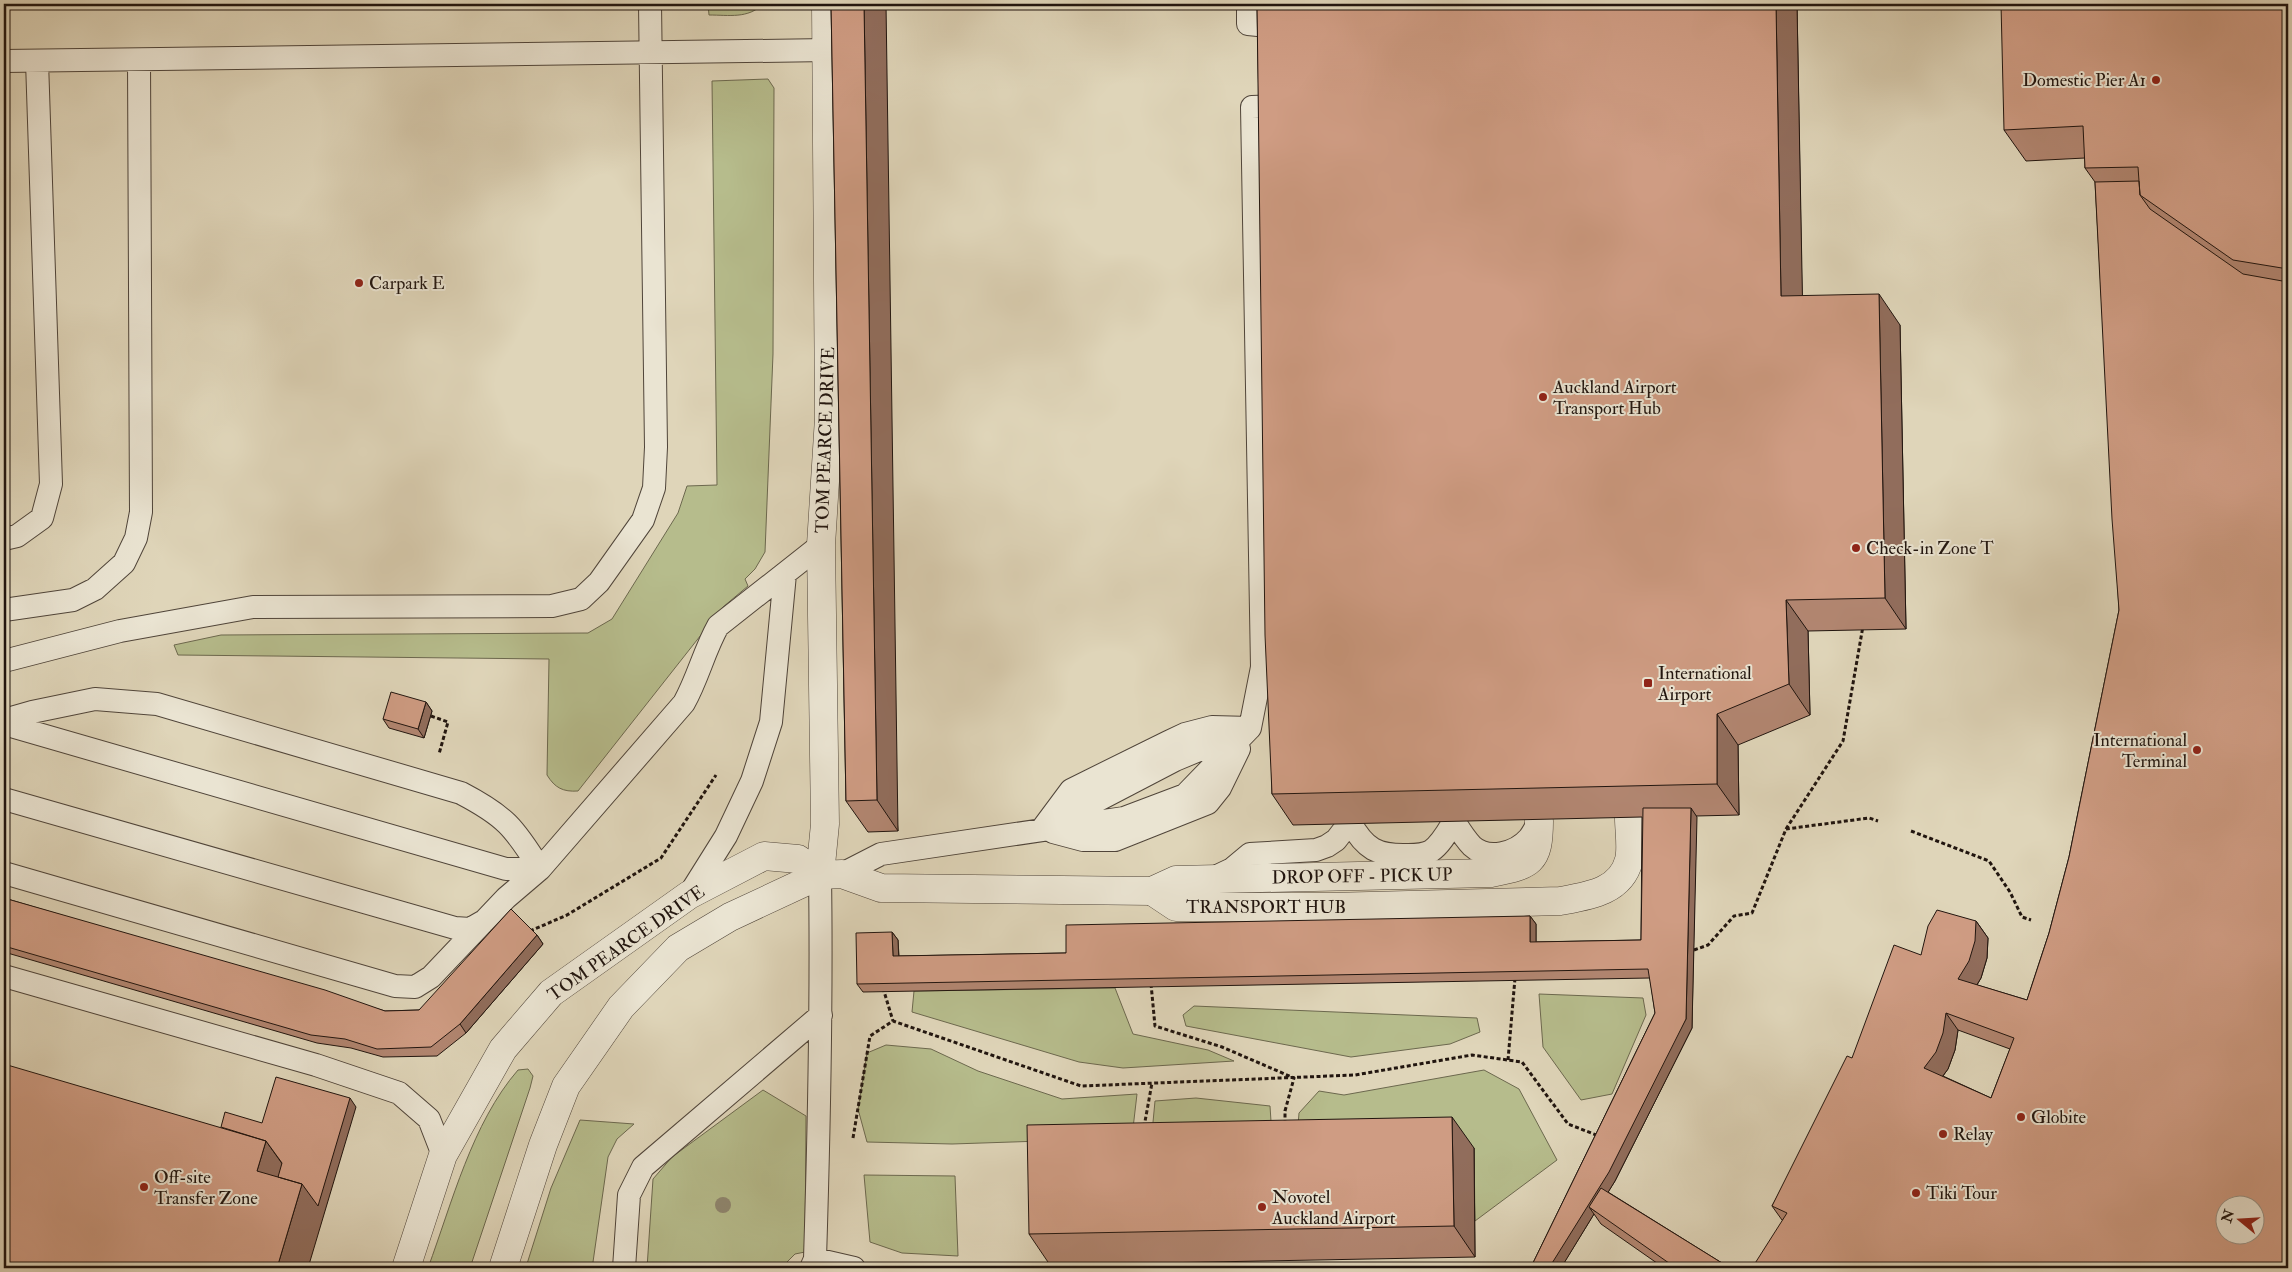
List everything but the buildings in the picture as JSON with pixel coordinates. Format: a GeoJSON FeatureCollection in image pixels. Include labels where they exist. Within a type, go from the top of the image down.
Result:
{"type":"FeatureCollection","features":[{"type":"Feature","properties":{"kind":"street","name":"TOM PEARCE DRIVE"},"geometry":{"type":"LineString","coordinates":[[826,4],[828,50],[828,418],[821,545],[825,824],[831,875]]}},
{"type":"Feature","properties":{"kind":"street","name":"TRANSPORT HUB"},"geometry":{"type":"LineString","coordinates":[[1152,891],[1176,907],[1330,907],[1560,901],[1595,895],[1620,881],[1629,860],[1629,818]]}},
{"type":"Feature","properties":{"kind":"street","name":"DROP OFF - PICK UP"},"geometry":{"type":"LineString","coordinates":[[1152,891],[1176,880],[1490,873],[1521,867],[1534,858],[1539,844],[1539,821]]}},
{"type":"Feature","properties":{"kind":"street","name":"TOM PEARCE DRIVE"},"geometry":{"type":"LineString","coordinates":[[406,1268],[443,1155],[503,1049],[551,993],[689,895],[764,856],[798,859],[831,875]]}},
{"type":"Feature","properties":{"kind":"street","name":"TOM PEARCE DRIVE"},"geometry":{"type":"LineString","coordinates":[[503,1268],[543,1145],[566,1086],[621,1007],[678,948],[730,917],[831,875]]}},
{"type":"Feature","properties":{"kind":"street"},"geometry":{"type":"LineString","coordinates":[[831,875],[881,888],[1152,891]]}},
{"type":"Feature","properties":{"kind":"lane"},"geometry":{"type":"LineString","coordinates":[[4,661],[120,631],[253,607],[552,606],[581,599],[599,582],[643,520],[654,488],[656,447],[650,4]]}},
{"type":"Feature","properties":{"kind":"lane"},"geometry":{"type":"LineString","coordinates":[[1248,4],[1248,24],[1278,27]]}},
{"type":"Feature","properties":{"kind":"lane"},"geometry":{"type":"LineString","coordinates":[[4,61],[828,50]]}},
{"type":"Feature","properties":{"kind":"lane"},"geometry":{"type":"LineString","coordinates":[[4,610],[73,600],[95,589],[124,563],[136,538],[141,512],[139,60]]}},
{"type":"Feature","properties":{"kind":"lane"},"geometry":{"type":"LineString","coordinates":[[4,539],[17,536],[42,518],[51,484],[37,61]]}},
{"type":"Feature","properties":{"kind":"lane"},"geometry":{"type":"LineString","coordinates":[[854,1268],[813,1264],[821,1015],[831,875],[881,854],[1124,818],[1185,795],[1250,728],[1262,666],[1252,107],[1279,106]]}},
{"type":"Feature","properties":{"kind":"lane"},"geometry":{"type":"LineString","coordinates":[[4,873],[405,988],[415,987],[431,977],[506,898],[540,869],[684,703],[696,683],[709,643],[718,626],[821,545]]}},
{"type":"Feature","properties":{"kind":"lane"},"geometry":{"type":"LineString","coordinates":[[689,895],[726,836],[752,781],[771,722],[785,574]]}},
{"type":"Feature","properties":{"kind":"lane"},"geometry":{"type":"LineString","coordinates":[[4,720],[95,699],[157,704],[461,793],[491,809],[517,832],[540,869]]}},
{"type":"Feature","properties":{"kind":"lane"},"geometry":{"type":"LineString","coordinates":[[4,724],[506,869],[540,869]]}},
{"type":"Feature","properties":{"kind":"lane"},"geometry":{"type":"LineString","coordinates":[[1042,829],[1175,760],[1250,728]]}},
{"type":"Feature","properties":{"kind":"lane"},"geometry":{"type":"LineString","coordinates":[[4,799],[455,928],[470,929],[484,920]]}},
{"type":"Feature","properties":{"kind":"lane"},"geometry":{"type":"LineString","coordinates":[[1211,879],[1232,869],[1250,854],[1316,850],[1327,846],[1336,840],[1350,822],[1358,836],[1370,849],[1395,856],[1421,855],[1430,852],[1438,845],[1454,821],[1473,847],[1495,854],[1506,852],[1521,845],[1531,836],[1539,821]]}},
{"type":"Feature","properties":{"kind":"lane"},"geometry":{"type":"LineString","coordinates":[[4,976],[316,1065],[399,1093],[429,1119],[443,1155]]}},
{"type":"Feature","properties":{"kind":"lane"},"geometry":{"type":"LineString","coordinates":[[624,1268],[629,1195],[643,1167],[821,1015]]}},
{"type":"Feature","properties":{"kind":"path"},"geometry":{"type":"LineString","coordinates":[[1694,950],[1708,945],[1734,916],[1752,913],[1786,829],[1843,742],[1863,620]]}},
{"type":"Feature","properties":{"kind":"path"},"geometry":{"type":"LineString","coordinates":[[430,716],[448,722],[437,760]]}},
{"type":"Feature","properties":{"kind":"path"},"geometry":{"type":"LineString","coordinates":[[530,931],[567,915],[661,858],[720,768]]}},
{"type":"Feature","properties":{"kind":"path"},"geometry":{"type":"LineString","coordinates":[[1786,829],[1869,818],[1878,821]]}},
{"type":"Feature","properties":{"kind":"path"},"geometry":{"type":"LineString","coordinates":[[1911,831],[1989,861],[2010,892],[2022,917],[2031,920]]}},
{"type":"Feature","properties":{"kind":"path"},"geometry":{"type":"LineString","coordinates":[[1508,1060],[1516,974]]}},
{"type":"Feature","properties":{"kind":"path"},"geometry":{"type":"LineString","coordinates":[[1150,980],[1155,1026],[1222,1048],[1294,1078]]}},
{"type":"Feature","properties":{"kind":"path"},"geometry":{"type":"LineString","coordinates":[[882,984],[892,1021]]}},
{"type":"Feature","properties":{"kind":"path"},"geometry":{"type":"LineString","coordinates":[[892,1021],[1081,1086],[1356,1075],[1472,1055],[1522,1062],[1568,1124],[1604,1138]]}},
{"type":"Feature","properties":{"kind":"path"},"geometry":{"type":"LineString","coordinates":[[853,1139],[870,1036],[892,1021]]}},
{"type":"Feature","properties":{"kind":"path"},"geometry":{"type":"LineString","coordinates":[[1286,1127],[1285,1111],[1294,1078]]}},
{"type":"Feature","properties":{"kind":"path"},"geometry":{"type":"LineString","coordinates":[[1142,1136],[1152,1083]]}},
{"type":"Feature","properties":{"kind":"green space"},"geometry":{"type":"Polygon","coordinates":[[[708,4],[763,4],[745,14],[709,15],[708,4]]]}},
{"type":"Feature","properties":{"kind":"green space"},"geometry":{"type":"Polygon","coordinates":[[[768,79],[774,88],[773,354],[765,552],[755,569],[745,579],[748,586],[723,607],[578,791],[568,791],[560,788],[547,775],[549,659],[178,655],[174,645],[221,635],[588,633],[612,619],[678,513],[687,486],[717,485],[712,81],[768,79]]]}},
{"type":"Feature","properties":{"kind":"green space"},"geometry":{"type":"Polygon","coordinates":[[[1115,988],[1133,1034],[1208,1050],[1234,1061],[1123,1068],[1079,1062],[912,1012],[914,991],[1115,988]]]}},
{"type":"Feature","properties":{"kind":"green space"},"geometry":{"type":"Polygon","coordinates":[[[1539,994],[1643,998],[1646,1015],[1612,1094],[1581,1100],[1543,1047],[1539,994]]]}},
{"type":"Feature","properties":{"kind":"green space"},"geometry":{"type":"Polygon","coordinates":[[[1194,1006],[1477,1018],[1480,1032],[1450,1044],[1351,1057],[1186,1026],[1183,1015],[1194,1006]]]}},
{"type":"Feature","properties":{"kind":"green space"},"geometry":{"type":"Polygon","coordinates":[[[886,1045],[931,1049],[978,1071],[1062,1099],[1137,1094],[1130,1154],[1042,1141],[952,1144],[867,1142],[858,1109],[867,1053],[886,1045]]]}},
{"type":"Feature","properties":{"kind":"green space"},"geometry":{"type":"Polygon","coordinates":[[[528,1069],[533,1076],[530,1088],[470,1268],[428,1268],[465,1164],[488,1114],[518,1070],[528,1069]]]}},
{"type":"Feature","properties":{"kind":"green space"},"geometry":{"type":"Polygon","coordinates":[[[1484,1070],[1519,1089],[1557,1160],[1475,1221],[1474,1148],[1296,1151],[1299,1113],[1319,1091],[1344,1095],[1484,1070]]]}},
{"type":"Feature","properties":{"kind":"green space"},"geometry":{"type":"Polygon","coordinates":[[[763,1090],[806,1116],[805,1252],[795,1254],[781,1268],[647,1268],[653,1179],[672,1157],[763,1090]]]}},
{"type":"Feature","properties":{"kind":"green space"},"geometry":{"type":"Polygon","coordinates":[[[1196,1098],[1270,1106],[1273,1152],[1150,1154],[1155,1101],[1196,1098]]]}},
{"type":"Feature","properties":{"kind":"green space"},"geometry":{"type":"Polygon","coordinates":[[[580,1120],[634,1124],[617,1139],[608,1157],[593,1262],[587,1268],[526,1267],[551,1188],[580,1120]]]}},
{"type":"Feature","properties":{"kind":"green space"},"geometry":{"type":"Polygon","coordinates":[[[864,1175],[955,1176],[958,1256],[902,1253],[870,1242],[864,1175]]]}},
{"type":"Feature","properties":{"kind":"place","name":"Domestic Pier A1"},"geometry":{"type":"Point","coordinates":[2156,80]}},
{"type":"Feature","properties":{"kind":"place","name":"Carpark E"},"geometry":{"type":"Point","coordinates":[359,283]}},
{"type":"Feature","properties":{"kind":"place","name":"Auckland Airport Transport Hub"},"geometry":{"type":"Point","coordinates":[1543,397]}},
{"type":"Feature","properties":{"kind":"place","name":"Check-in Zone T"},"geometry":{"type":"Point","coordinates":[1856,548]}},
{"type":"Feature","properties":{"kind":"place","name":"International Airport"},"geometry":{"type":"Point","coordinates":[1648,683]}},
{"type":"Feature","properties":{"kind":"place","name":"International Terminal"},"geometry":{"type":"Point","coordinates":[2197,750]}},
{"type":"Feature","properties":{"kind":"place","name":"Globite"},"geometry":{"type":"Point","coordinates":[2021,1117]}},
{"type":"Feature","properties":{"kind":"place","name":"Relay"},"geometry":{"type":"Point","coordinates":[1943,1134]}},
{"type":"Feature","properties":{"kind":"place","name":"Off-site Transfer Zone"},"geometry":{"type":"Point","coordinates":[144,1187]}},
{"type":"Feature","properties":{"kind":"place","name":"Tiki Tour"},"geometry":{"type":"Point","coordinates":[1916,1193]}},
{"type":"Feature","properties":{"kind":"place","name":"Novotel Auckland Airport"},"geometry":{"type":"Point","coordinates":[1262,1207]}}]}
